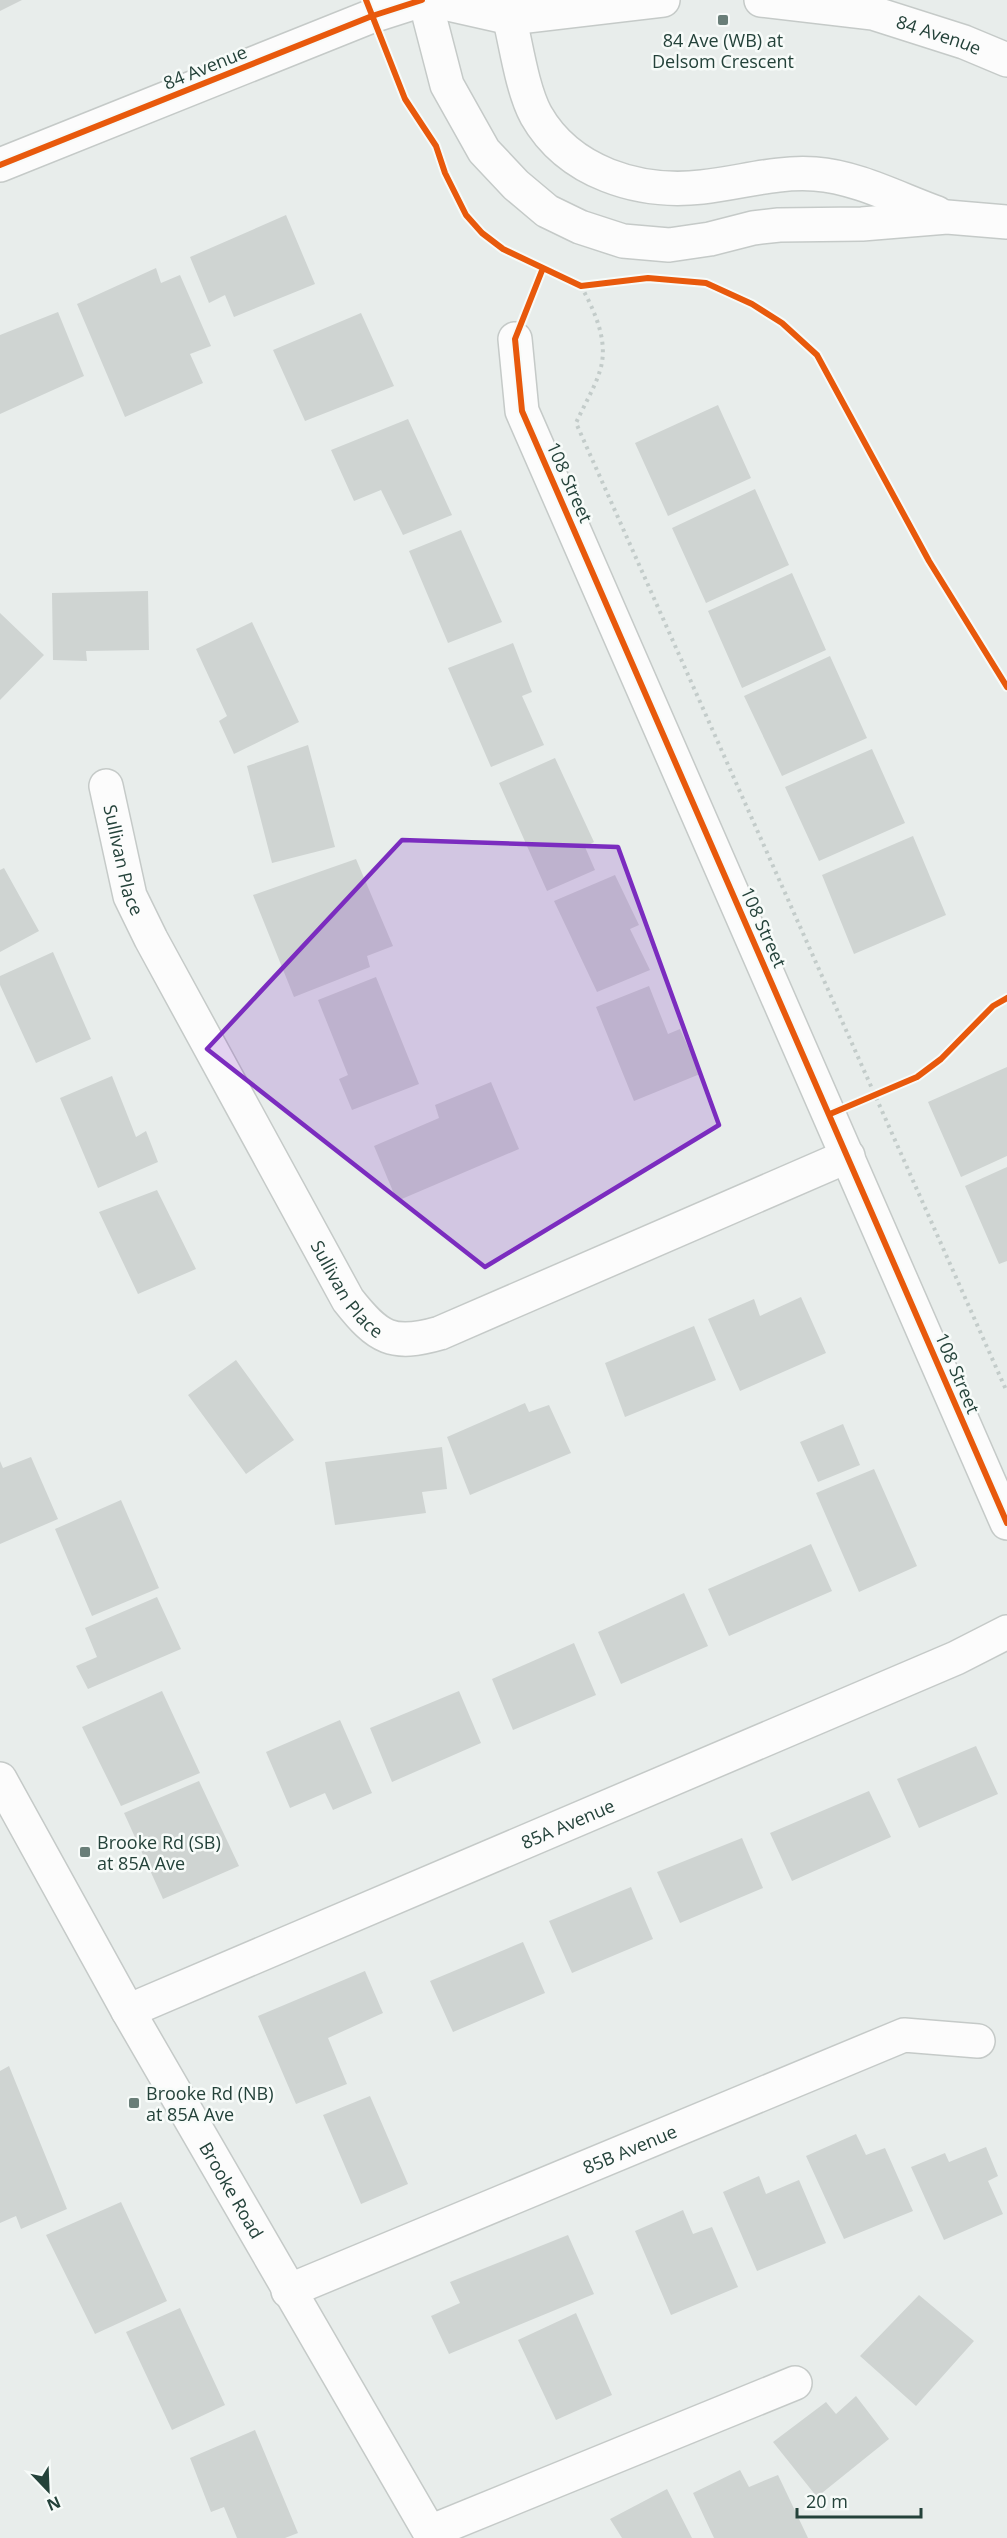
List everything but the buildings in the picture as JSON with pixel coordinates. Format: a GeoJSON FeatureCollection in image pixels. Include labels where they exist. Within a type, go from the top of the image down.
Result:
{"type":"FeatureCollection","features":[{"type":"Feature","properties":{"kind":"street","name":"84 Avenue"},"geometry":{"type":"LineString","coordinates":[[0,165],[372,16],[424,0]]}},
{"type":"Feature","properties":{"kind":"street"},"geometry":{"type":"LineString","coordinates":[[424,0],[447,85],[484,151],[516,185],[547,211],[580,227],[623,241],[669,246],[770,226],[862,224],[947,217],[1007,222]]}},
{"type":"Feature","properties":{"kind":"street"},"geometry":{"type":"LineString","coordinates":[[430,0],[508,9],[663,0]]}},
{"type":"Feature","properties":{"kind":"street","name":"84 Avenue"},"geometry":{"type":"LineString","coordinates":[[761,0],[873,13],[964,42],[1007,60]]}},
{"type":"Feature","properties":{"kind":"street"},"geometry":{"type":"LineString","coordinates":[[508,9],[525,81],[536,113],[551,136],[575,158],[610,178],[656,188],[702,187],[786,174],[816,174],[850,181],[947,217]]}},
{"type":"Feature","properties":{"kind":"street","name":"108 Street"},"geometry":{"type":"LineString","coordinates":[[515,339],[522,411],[1007,1523]]}},
{"type":"Feature","properties":{"kind":"street","name":"Sullivan Place"},"geometry":{"type":"LineString","coordinates":[[106,786],[130,896],[151,939],[348,1300],[366,1322],[380,1333],[397,1339],[414,1341],[440,1333],[848,1156]]}},
{"type":"Feature","properties":{"kind":"street","name":"85A Avenue"},"geometry":{"type":"LineString","coordinates":[[128,2011],[934,1667],[1007,1632]]}},
{"type":"Feature","properties":{"kind":"street","name":"Brooke Road"},"geometry":{"type":"LineString","coordinates":[[0,1779],[128,2011],[288,2291],[432,2535]]}},
{"type":"Feature","properties":{"kind":"street","name":"85B Avenue"},"geometry":{"type":"LineString","coordinates":[[288,2291],[904,2035],[978,2041]]}},
{"type":"Feature","properties":{"kind":"street"},"geometry":{"type":"LineString","coordinates":[[432,2535],[795,2383]]}},
{"type":"Feature","properties":{"kind":"path"},"geometry":{"type":"LineString","coordinates":[[572,282],[581,286],[591,286]]}},
{"type":"Feature","properties":{"kind":"path"},"geometry":{"type":"LineString","coordinates":[[581,286],[600,332],[603,352],[601,369],[576,423],[1007,1392]]}},
{"type":"Feature","properties":{"kind":"path"},"geometry":{"type":"LineString","coordinates":[[830,1114],[885,1091]]}},
{"type":"Feature","properties":{"kind":"highlighted area"},"geometry":{"type":"Polygon","coordinates":[[[402,840],[618,847],[719,1125],[485,1267],[207,1049],[402,840]]]}},
{"type":"Feature","properties":{"kind":"cycle path"},"geometry":{"type":"LineString","coordinates":[[366,0],[405,99],[436,146],[445,173],[466,215],[482,233],[503,249],[581,286],[648,278],[706,283],[752,304],[782,323],[817,355],[929,561],[1007,687]]}},
{"type":"Feature","properties":{"kind":"cycle path"},"geometry":{"type":"LineString","coordinates":[[0,165],[372,16],[422,0]]}},
{"type":"Feature","properties":{"kind":"cycle path"},"geometry":{"type":"LineString","coordinates":[[543,268],[515,339],[522,411],[1007,1523]]}},
{"type":"Feature","properties":{"kind":"cycle path"},"geometry":{"type":"LineString","coordinates":[[830,1114],[917,1077],[941,1059],[993,1006],[1007,998]]}},
{"type":"Feature","properties":{"kind":"place","name":"84 Ave (WB) at Delsom Crescent"},"geometry":{"type":"Point","coordinates":[723,20]}},
{"type":"Feature","properties":{"kind":"place","name":"Brooke Rd (SB) at 85A Ave"},"geometry":{"type":"Point","coordinates":[85,1852]}},
{"type":"Feature","properties":{"kind":"place","name":"Brooke Rd (NB) at 85A Ave"},"geometry":{"type":"Point","coordinates":[134,2103]}}]}
